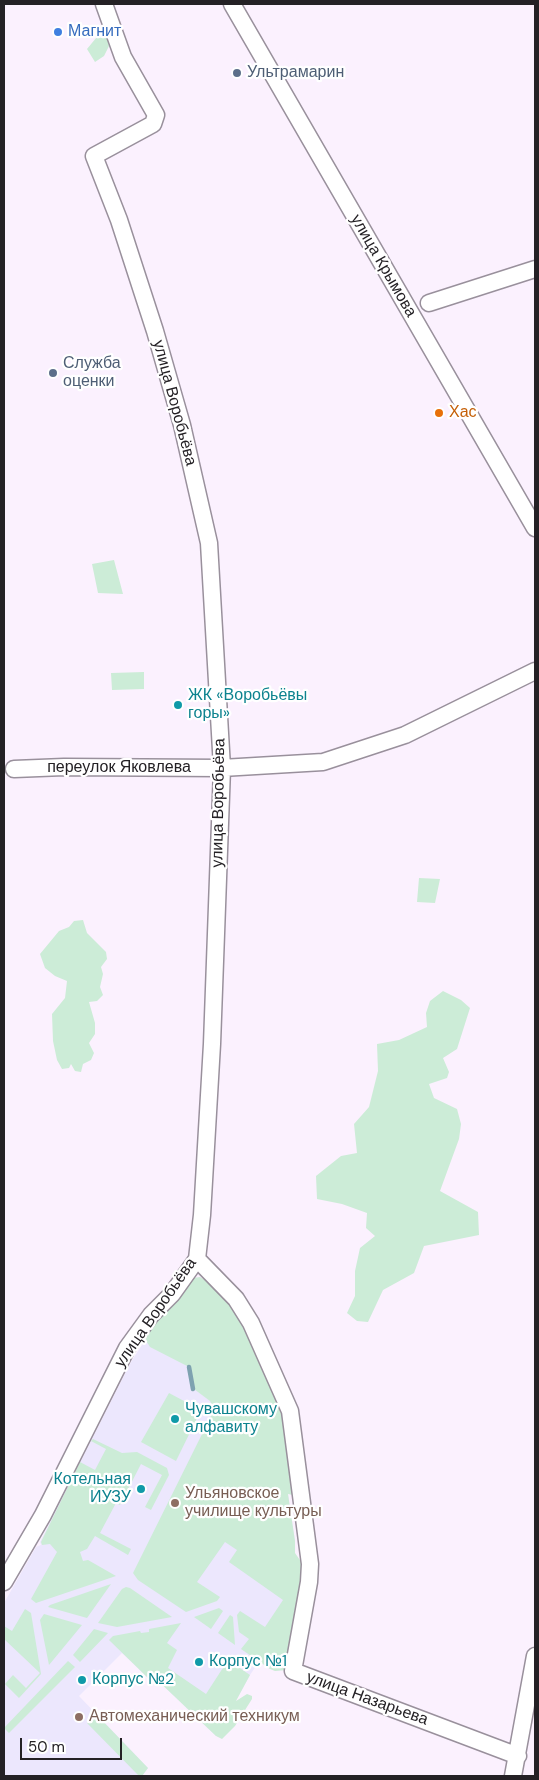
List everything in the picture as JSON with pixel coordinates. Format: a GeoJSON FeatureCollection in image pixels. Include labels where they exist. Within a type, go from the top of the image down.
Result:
{"type":"FeatureCollection","features":[{"type":"Feature","properties":{"kind":"street","name":"улица Воробьёва"},"geometry":{"type":"LineString","coordinates":[[4,1582],[43,1516],[127,1348],[151,1315],[172,1294],[197,1260],[212,1044],[222,768],[209,543],[182,425],[157,340],[119,220],[94,156],[153,124],[156,115],[123,57],[104,4]]}},
{"type":"Feature","properties":{"kind":"street","name":"улица Крымова"},"geometry":{"type":"LineString","coordinates":[[232,4],[535,528]]}},
{"type":"Feature","properties":{"kind":"street"},"geometry":{"type":"LineString","coordinates":[[429,303],[535,269]]}},
{"type":"Feature","properties":{"kind":"street","name":"переулок Яковлева"},"geometry":{"type":"LineString","coordinates":[[14,769],[64,767],[222,768],[323,762],[405,735],[535,671]]}},
{"type":"Feature","properties":{"kind":"street","name":"улица Назарьева"},"geometry":{"type":"LineString","coordinates":[[197,1260],[236,1299],[251,1323],[290,1411],[310,1564],[309,1582],[294,1672],[518,1756]]}},
{"type":"Feature","properties":{"kind":"street"},"geometry":{"type":"LineString","coordinates":[[513,1776],[535,1656]]}},
{"type":"Feature","properties":{"kind":"shaded area","name":"Ульяновское училище культуры"},"geometry":{"type":"Polygon","coordinates":[[[191,1283],[287,1488],[295,1541],[293,1611],[250,1675],[216,1736],[152,1675],[148,1678],[122,1653],[79,1696],[148,1768],[142,1776],[4,1776],[4,1603],[36,1547],[41,1545],[40,1542],[131,1362],[151,1331],[191,1283]]]}},
{"type":"Feature","properties":{"kind":"green space"},"geometry":{"type":"Polygon","coordinates":[[[101,32],[107,36],[109,46],[104,56],[95,62],[87,49],[101,32]]]}},
{"type":"Feature","properties":{"kind":"green space"},"geometry":{"type":"Polygon","coordinates":[[[114,560],[123,594],[98,593],[92,564],[114,560]]]}},
{"type":"Feature","properties":{"kind":"green space"},"geometry":{"type":"Polygon","coordinates":[[[144,672],[144,689],[112,690],[111,673],[144,672]]]}},
{"type":"Feature","properties":{"kind":"green space"},"geometry":{"type":"Polygon","coordinates":[[[419,878],[440,879],[435,903],[417,902],[419,878]]]}},
{"type":"Feature","properties":{"kind":"green space"},"geometry":{"type":"Polygon","coordinates":[[[83,920],[87,933],[106,952],[107,959],[101,967],[103,974],[100,987],[103,995],[97,1001],[89,1002],[95,1023],[95,1034],[89,1043],[94,1053],[91,1060],[83,1064],[81,1072],[75,1071],[71,1064],[69,1068],[62,1069],[57,1060],[53,1041],[52,1014],[65,998],[67,981],[55,976],[45,968],[40,954],[59,931],[69,927],[74,921],[83,920]]]}},
{"type":"Feature","properties":{"kind":"green space"},"geometry":{"type":"Polygon","coordinates":[[[443,991],[461,1000],[470,1008],[457,1049],[443,1058],[449,1072],[447,1078],[429,1084],[434,1098],[457,1109],[461,1124],[459,1139],[440,1191],[478,1212],[479,1235],[424,1246],[414,1273],[383,1290],[368,1322],[357,1321],[347,1313],[355,1296],[355,1271],[360,1248],[375,1236],[366,1228],[367,1213],[342,1204],[317,1199],[316,1176],[341,1156],[357,1153],[354,1124],[369,1107],[378,1071],[377,1044],[399,1040],[427,1027],[426,1013],[430,1001],[443,991]]]}},
{"type":"Feature","properties":{"kind":"green space"},"geometry":{"type":"Polygon","coordinates":[[[200,1277],[213,1285],[245,1323],[285,1420],[293,1495],[288,1494],[295,1553],[302,1563],[305,1580],[287,1670],[275,1671],[270,1669],[241,1649],[249,1639],[239,1632],[237,1615],[240,1611],[265,1627],[283,1600],[229,1562],[237,1550],[225,1542],[197,1582],[220,1597],[217,1601],[186,1612],[138,1580],[133,1573],[212,1414],[213,1407],[210,1401],[194,1389],[189,1367],[150,1347],[145,1339],[146,1333],[193,1278],[200,1277]]]}},
{"type":"Feature","properties":{"kind":"green space"},"geometry":{"type":"Polygon","coordinates":[[[169,1393],[201,1410],[176,1461],[141,1442],[169,1393]]]}},
{"type":"Feature","properties":{"kind":"green space"},"geometry":{"type":"Polygon","coordinates":[[[93,1439],[122,1453],[137,1452],[167,1468],[169,1475],[151,1510],[145,1507],[162,1475],[141,1464],[120,1505],[116,1503],[100,1533],[131,1549],[128,1555],[95,1536],[87,1549],[80,1552],[83,1561],[88,1560],[116,1576],[36,1603],[31,1599],[57,1552],[50,1544],[42,1545],[41,1542],[80,1462],[95,1470],[106,1449],[91,1441],[93,1439]]]}},
{"type":"Feature","properties":{"kind":"green space"},"geometry":{"type":"Polygon","coordinates":[[[111,1584],[87,1618],[48,1607],[50,1605],[111,1584]]]}},
{"type":"Feature","properties":{"kind":"green space"},"geometry":{"type":"Polygon","coordinates":[[[126,1587],[172,1617],[117,1627],[98,1623],[122,1589],[126,1587]]]}},
{"type":"Feature","properties":{"kind":"green space"},"geometry":{"type":"Polygon","coordinates":[[[219,1608],[223,1611],[211,1629],[194,1617],[219,1608]]]}},
{"type":"Feature","properties":{"kind":"green space"},"geometry":{"type":"Polygon","coordinates":[[[25,1609],[31,1613],[41,1674],[19,1698],[5,1684],[13,1675],[26,1688],[40,1673],[4,1639],[4,1626],[12,1631],[25,1609]]]}},
{"type":"Feature","properties":{"kind":"green space"},"geometry":{"type":"Polygon","coordinates":[[[44,1614],[82,1625],[49,1665],[40,1620],[44,1614]]]}},
{"type":"Feature","properties":{"kind":"green space"},"geometry":{"type":"Polygon","coordinates":[[[230,1615],[233,1617],[235,1645],[218,1633],[230,1615]]]}},
{"type":"Feature","properties":{"kind":"green space"},"geometry":{"type":"Polygon","coordinates":[[[181,1623],[167,1643],[177,1650],[168,1668],[206,1694],[228,1660],[250,1675],[236,1701],[247,1694],[252,1696],[252,1699],[235,1726],[222,1739],[216,1736],[152,1675],[148,1678],[109,1640],[113,1636],[140,1631],[141,1633],[149,1632],[149,1629],[181,1623]]]}},
{"type":"Feature","properties":{"kind":"green space"},"geometry":{"type":"Polygon","coordinates":[[[94,1629],[108,1633],[80,1662],[73,1655],[94,1629]]]}},
{"type":"Feature","properties":{"kind":"green space"},"geometry":{"type":"Polygon","coordinates":[[[68,1661],[75,1667],[9,1733],[4,1728],[68,1661]]]}},
{"type":"Feature","properties":{"kind":"green space"},"geometry":{"type":"Polygon","coordinates":[[[96,1714],[148,1768],[142,1776],[139,1776],[87,1723],[96,1714]]]}},
{"type":"Feature","properties":{"kind":"waterway"},"geometry":{"type":"LineString","coordinates":[[189,1367],[193,1389]]}},
{"type":"Feature","properties":{"kind":"place","name":"Магнит"},"geometry":{"type":"Point","coordinates":[58,32]}},
{"type":"Feature","properties":{"kind":"place","name":"Ультрамарин"},"geometry":{"type":"Point","coordinates":[237,73]}},
{"type":"Feature","properties":{"kind":"place","name":"Служба оценки"},"geometry":{"type":"Point","coordinates":[53,373]}},
{"type":"Feature","properties":{"kind":"place","name":"Хас"},"geometry":{"type":"Point","coordinates":[439,413]}},
{"type":"Feature","properties":{"kind":"place","name":"ЖК «Воробьёвы горы»"},"geometry":{"type":"Point","coordinates":[178,705]}},
{"type":"Feature","properties":{"kind":"place","name":"Чувашскому алфавиту"},"geometry":{"type":"Point","coordinates":[175,1419]}},
{"type":"Feature","properties":{"kind":"place","name":"Котельная ИУЗУ"},"geometry":{"type":"Point","coordinates":[141,1489]}},
{"type":"Feature","properties":{"kind":"place","name":"Ульяновское училище культуры"},"geometry":{"type":"Point","coordinates":[175,1503]}},
{"type":"Feature","properties":{"kind":"place","name":"Корпус №1"},"geometry":{"type":"Point","coordinates":[199,1662]}},
{"type":"Feature","properties":{"kind":"place","name":"Корпус №2"},"geometry":{"type":"Point","coordinates":[82,1680]}},
{"type":"Feature","properties":{"kind":"place","name":"Автомеханический техникум"},"geometry":{"type":"Point","coordinates":[79,1717]}}]}
